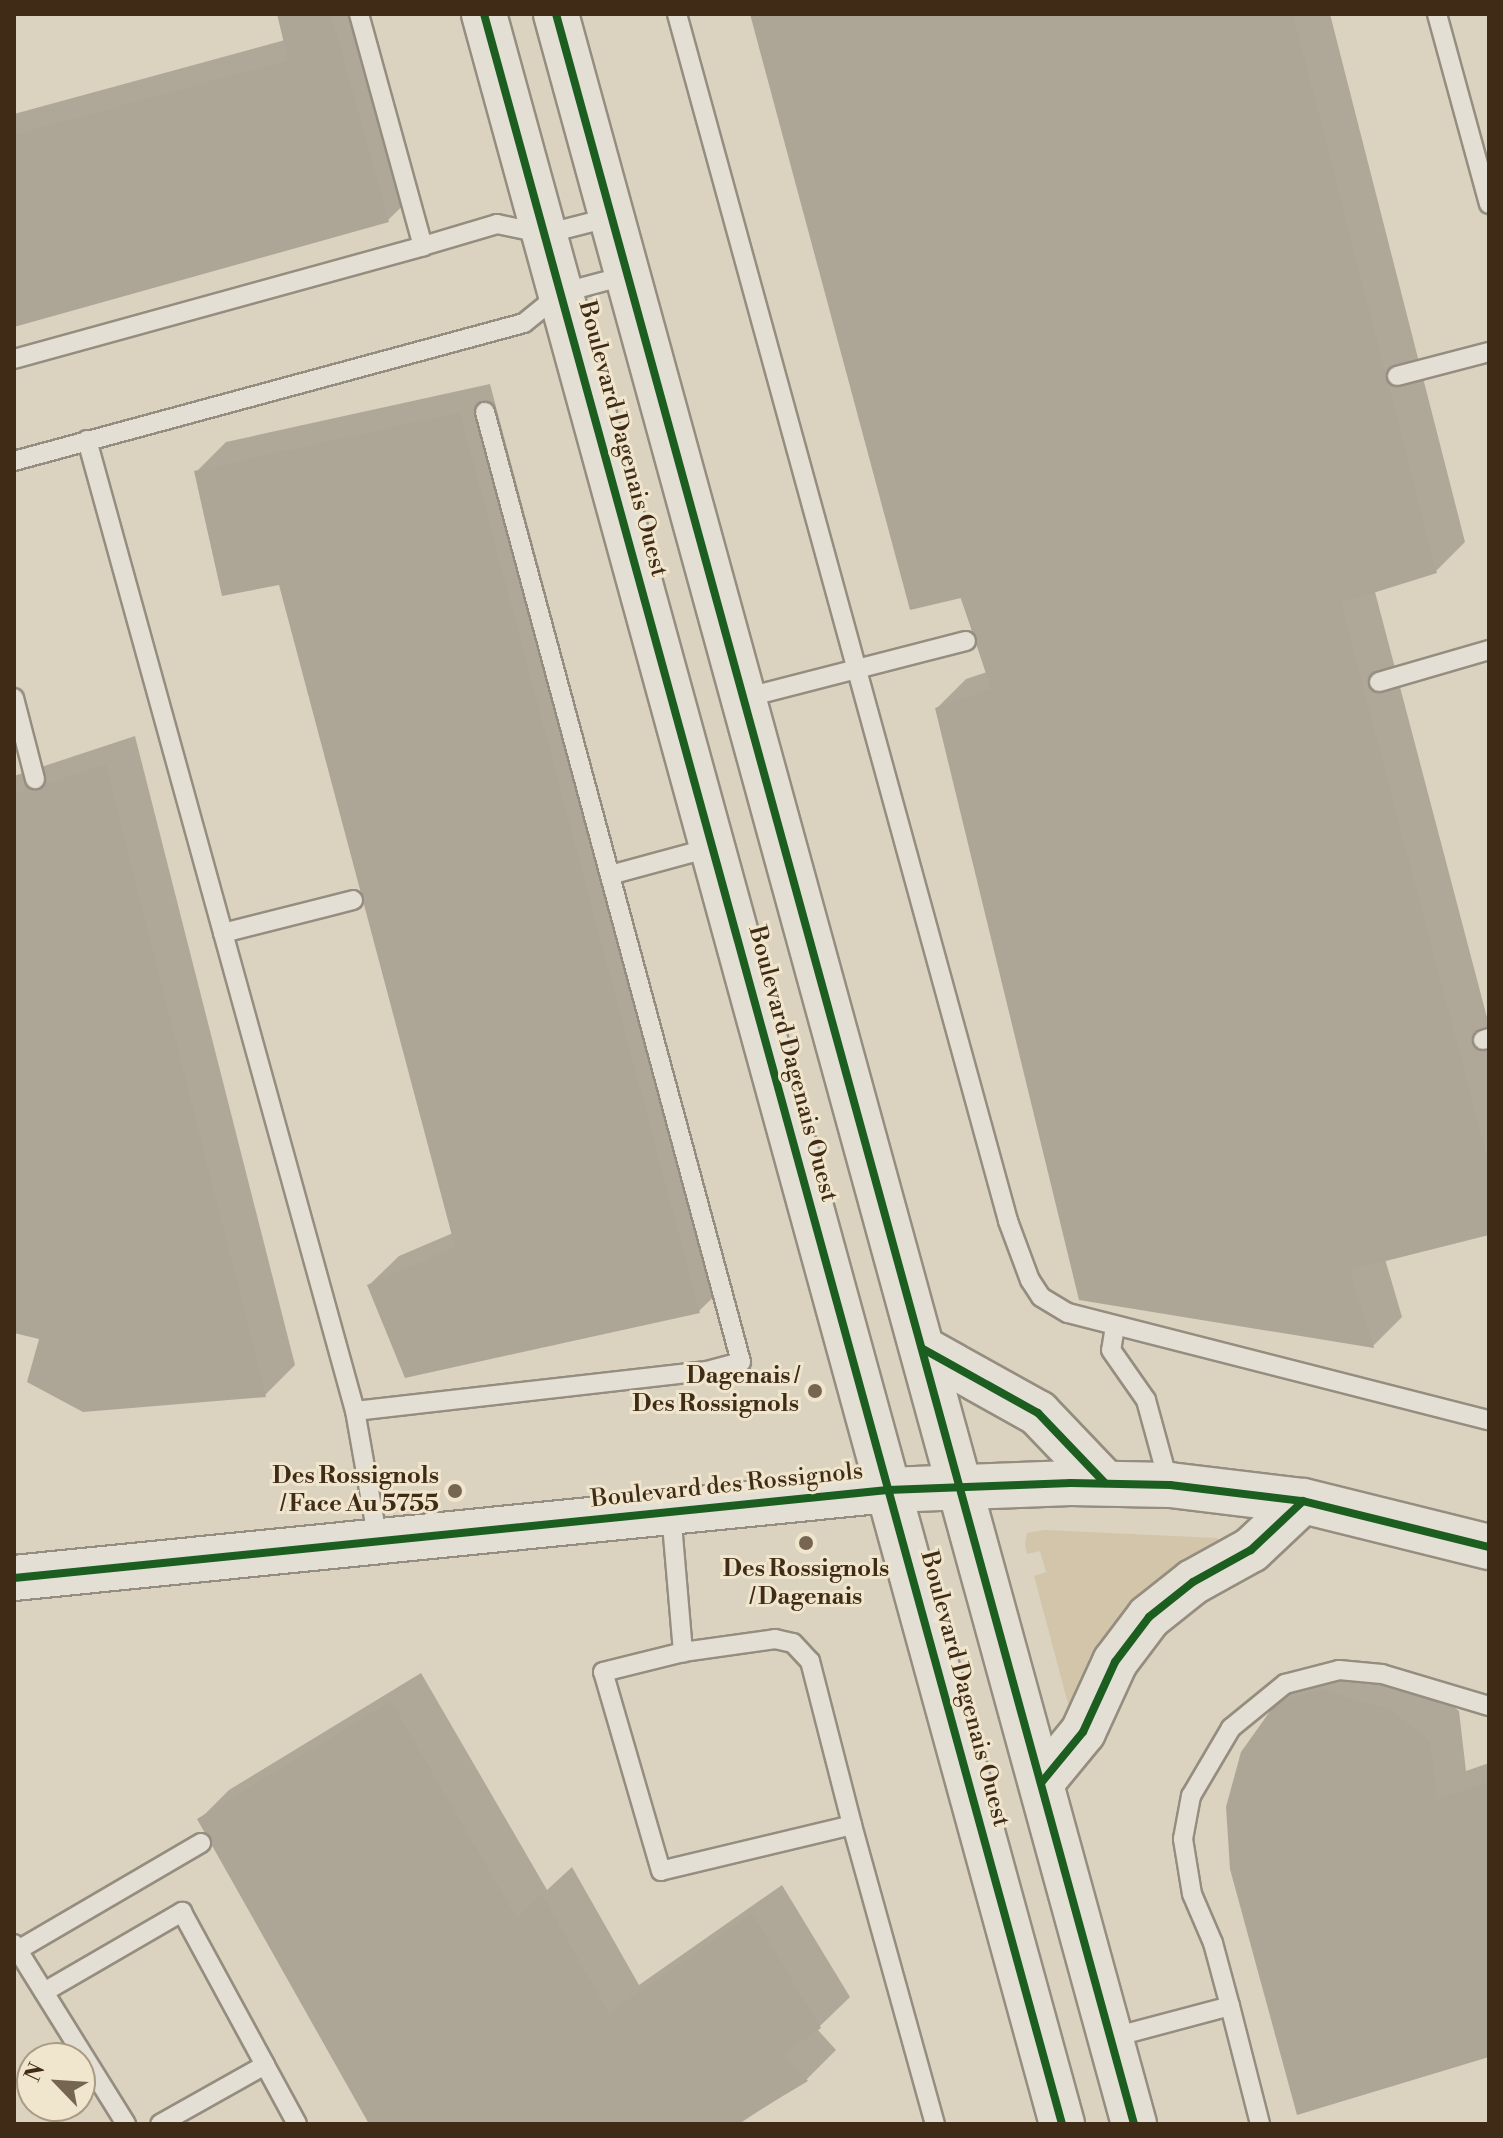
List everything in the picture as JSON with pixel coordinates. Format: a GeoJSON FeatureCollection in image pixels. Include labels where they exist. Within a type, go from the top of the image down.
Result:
{"type":"FeatureCollection","features":[{"type":"Feature","properties":{"kind":"main road","name":"Boulevard Dagenais Ouest"},"geometry":{"type":"LineString","coordinates":[[484,14],[1062,2124]]}},
{"type":"Feature","properties":{"kind":"main road","name":"Boulevard Dagenais Ouest"},"geometry":{"type":"LineString","coordinates":[[556,14],[1134,2124]]}},
{"type":"Feature","properties":{"kind":"main road"},"geometry":{"type":"LineString","coordinates":[[923,1349],[1038,1413],[1105,1483]]}},
{"type":"Feature","properties":{"kind":"main road","name":"Boulevard des Rossignols"},"geometry":{"type":"LineString","coordinates":[[14,1578],[888,1490],[1105,1483],[1170,1485],[1303,1501],[1489,1547]]}},
{"type":"Feature","properties":{"kind":"main road"},"geometry":{"type":"LineString","coordinates":[[1041,1783],[1083,1732],[1115,1662],[1149,1617],[1193,1582],[1251,1550],[1303,1501]]}},
{"type":"Feature","properties":{"kind":"lane"},"geometry":{"type":"LineString","coordinates":[[359,14],[423,246]]}},
{"type":"Feature","properties":{"kind":"lane"},"geometry":{"type":"LineString","coordinates":[[677,14],[1021,1259],[1041,1297],[1055,1308],[1115,1326],[1489,1420]]}},
{"type":"Feature","properties":{"kind":"lane"},"geometry":{"type":"LineString","coordinates":[[1437,14],[1489,204]]}},
{"type":"Feature","properties":{"kind":"lane"},"geometry":{"type":"LineString","coordinates":[[14,359],[497,224],[545,234],[612,217]]}},
{"type":"Feature","properties":{"kind":"lane"},"geometry":{"type":"LineString","coordinates":[[14,461],[524,323],[561,293],[628,275]]}},
{"type":"Feature","properties":{"kind":"lane"},"geometry":{"type":"LineString","coordinates":[[1397,376],[1489,352]]}},
{"type":"Feature","properties":{"kind":"lane"},"geometry":{"type":"LineString","coordinates":[[355,1411],[707,1371],[741,1362],[485,412]]}},
{"type":"Feature","properties":{"kind":"lane"},"geometry":{"type":"LineString","coordinates":[[87,440],[355,1411],[378,1541]]}},
{"type":"Feature","properties":{"kind":"lane"},"geometry":{"type":"LineString","coordinates":[[744,698],[966,641]]}},
{"type":"Feature","properties":{"kind":"lane"},"geometry":{"type":"LineString","coordinates":[[1379,682],[1489,650]]}},
{"type":"Feature","properties":{"kind":"lane"},"geometry":{"type":"LineString","coordinates":[[14,698],[35,779]]}},
{"type":"Feature","properties":{"kind":"lane"},"geometry":{"type":"LineString","coordinates":[[610,875],[713,847]]}},
{"type":"Feature","properties":{"kind":"lane"},"geometry":{"type":"LineString","coordinates":[[223,933],[353,900]]}},
{"type":"Feature","properties":{"kind":"lane"},"geometry":{"type":"LineString","coordinates":[[1115,1326],[1111,1350],[1146,1400],[1170,1485]]}},
{"type":"Feature","properties":{"kind":"lane"},"geometry":{"type":"LineString","coordinates":[[671,1512],[683,1652]]}},
{"type":"Feature","properties":{"kind":"lane"},"geometry":{"type":"LineString","coordinates":[[852,1825],[661,1871],[603,1672],[683,1652],[775,1639],[803,1650],[810,1661],[935,2124]]}},
{"type":"Feature","properties":{"kind":"lane"},"geometry":{"type":"LineString","coordinates":[[1260,2124],[1213,1943],[1192,1894],[1183,1839],[1191,1796],[1231,1728],[1285,1684],[1339,1670],[1382,1674],[1489,1706]]}},
{"type":"Feature","properties":{"kind":"lane"},"geometry":{"type":"LineString","coordinates":[[126,2124],[16,1947],[201,1843]]}},
{"type":"Feature","properties":{"kind":"lane"},"geometry":{"type":"LineString","coordinates":[[44,1992],[182,1912],[297,2124]]}},
{"type":"Feature","properties":{"kind":"lane"},"geometry":{"type":"LineString","coordinates":[[1110,2038],[1230,2006]]}},
{"type":"Feature","properties":{"kind":"lane"},"geometry":{"type":"LineString","coordinates":[[160,2124],[265,2065]]}},
{"type":"Feature","properties":{"kind":"shaded area"},"geometry":{"type":"Polygon","coordinates":[[[1044,1530],[1217,1538],[1223,1544],[1070,1711],[1034,1576],[1046,1572],[1040,1551],[1027,1554],[1025,1544],[1027,1533],[1044,1530]]]}},
{"type":"Feature","properties":{"kind":"building"},"geometry":{"type":"Polygon","coordinates":[[[277,14],[331,14],[389,222],[14,327],[14,135],[288,60],[277,14]]]}},
{"type":"Feature","properties":{"kind":"building"},"geometry":{"type":"Polygon","coordinates":[[[750,14],[1293,14],[1437,573],[1341,603],[1489,1164],[1489,1235],[1350,1270],[1374,1348],[1079,1300],[935,708],[991,689],[961,598],[910,610],[750,14]]]}},
{"type":"Feature","properties":{"kind":"building"},"geometry":{"type":"Polygon","coordinates":[[[460,412],[700,1313],[405,1378],[367,1285],[455,1247],[279,585],[222,596],[194,471],[460,412]]]}},
{"type":"Feature","properties":{"kind":"building"},"geometry":{"type":"Polygon","coordinates":[[[106,764],[266,1397],[83,1412],[27,1382],[39,1339],[14,1333],[14,794],[106,764]]]}},
{"type":"Feature","properties":{"kind":"building"},"geometry":{"type":"Polygon","coordinates":[[[1320,1689],[1391,1710],[1430,1741],[1437,1799],[1489,1782],[1489,2057],[1297,2115],[1230,1869],[1226,1807],[1241,1752],[1276,1703],[1320,1689]]]}},
{"type":"Feature","properties":{"kind":"building"},"geometry":{"type":"Polygon","coordinates":[[[391,1701],[517,1918],[542,1894],[609,2013],[752,1913],[821,2028],[783,2054],[808,2081],[736,2124],[369,2124],[197,1819],[391,1701]]]}},
{"type":"Feature","properties":{"kind":"cycle path"},"geometry":{"type":"LineString","coordinates":[[484,14],[1062,2124]]}},
{"type":"Feature","properties":{"kind":"cycle path"},"geometry":{"type":"LineString","coordinates":[[556,14],[1134,2124]]}},
{"type":"Feature","properties":{"kind":"cycle path"},"geometry":{"type":"LineString","coordinates":[[923,1349],[1038,1413],[1105,1483]]}},
{"type":"Feature","properties":{"kind":"cycle path"},"geometry":{"type":"LineString","coordinates":[[14,1578],[888,1490],[1071,1483],[1170,1485],[1303,1501],[1489,1547]]}},
{"type":"Feature","properties":{"kind":"cycle path"},"geometry":{"type":"LineString","coordinates":[[1041,1783],[1083,1732],[1115,1662],[1149,1617],[1193,1582],[1251,1550],[1303,1501]]}},
{"type":"Feature","properties":{"kind":"place","name":"Dagenais / Des Rossignols"},"geometry":{"type":"Point","coordinates":[815,1391]}},
{"type":"Feature","properties":{"kind":"place","name":"Des Rossignols / Face Au 5755"},"geometry":{"type":"Point","coordinates":[455,1491]}},
{"type":"Feature","properties":{"kind":"place","name":"Des Rossignols / Dagenais"},"geometry":{"type":"Point","coordinates":[806,1543]}}]}
